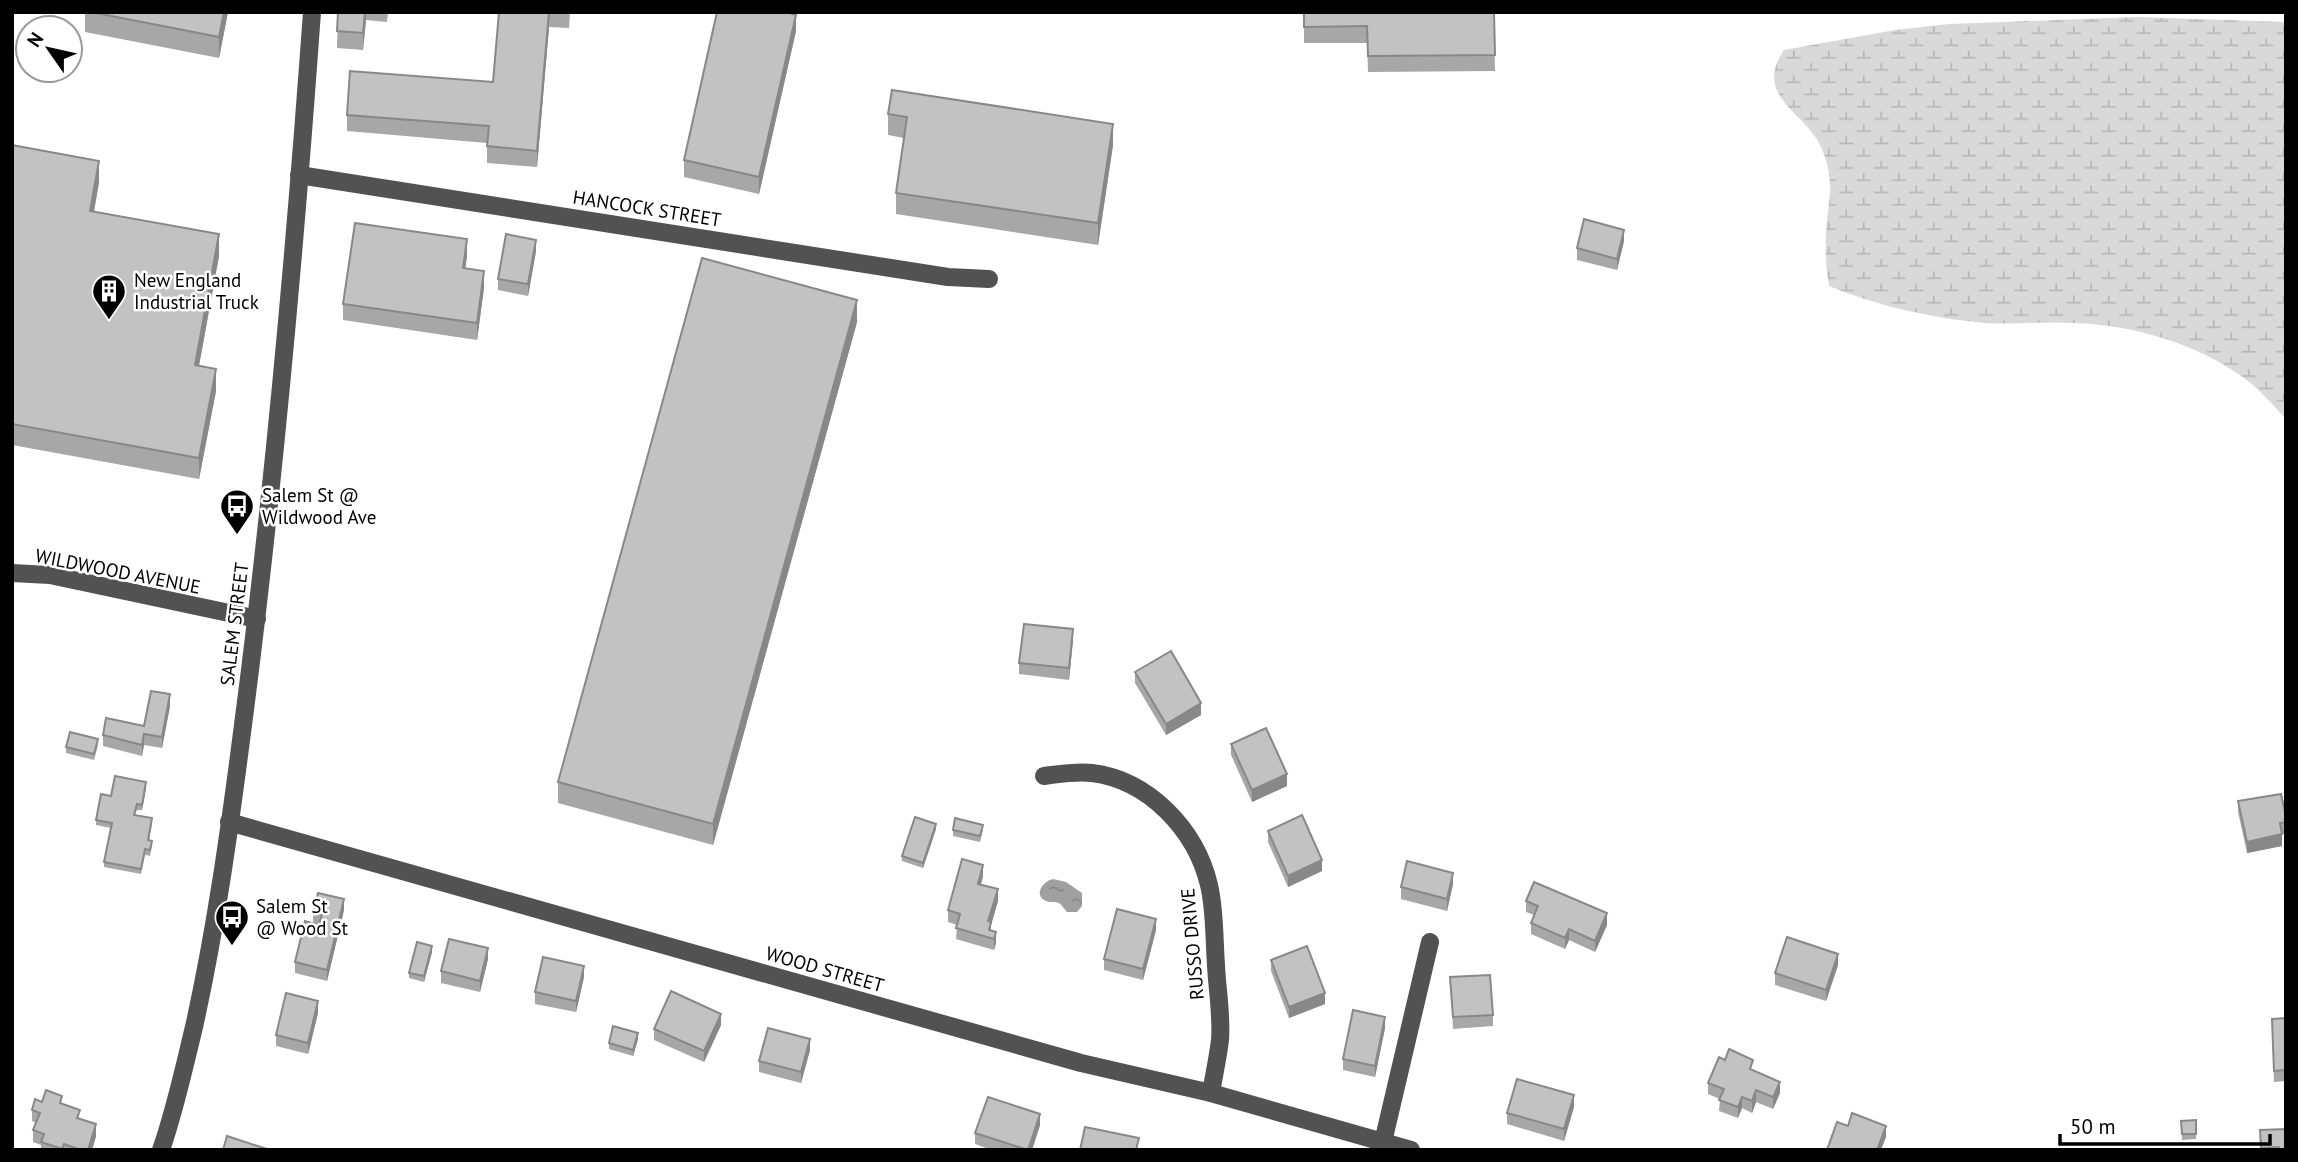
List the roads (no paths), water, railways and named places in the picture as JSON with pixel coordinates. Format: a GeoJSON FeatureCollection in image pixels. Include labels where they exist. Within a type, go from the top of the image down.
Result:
{"type":"FeatureCollection","features":[{"type":"Feature","properties":{"kind":"street","name":"SALEM STREET"},"geometry":{"type":"LineString","coordinates":[[161,1150],[177,1098],[200,998],[229,822],[257,619],[312,12]]}},
{"type":"Feature","properties":{"kind":"street","name":"HANCOCK STREET"},"geometry":{"type":"LineString","coordinates":[[299,175],[948,277],[989,279]]}},
{"type":"Feature","properties":{"kind":"street","name":"WILDWOOD AVENUE"},"geometry":{"type":"LineString","coordinates":[[12,573],[61,577],[257,619]]}},
{"type":"Feature","properties":{"kind":"street","name":"RUSSO DRIVE"},"geometry":{"type":"LineString","coordinates":[[1044,776],[1069,772],[1093,773],[1123,781],[1142,791],[1173,817],[1191,842],[1203,866],[1212,900],[1220,1037],[1211,1093]]}},
{"type":"Feature","properties":{"kind":"street","name":"WOOD STREET"},"geometry":{"type":"LineString","coordinates":[[229,822],[1081,1063],[1211,1093],[1411,1150]]}},
{"type":"Feature","properties":{"kind":"street"},"geometry":{"type":"LineString","coordinates":[[1383,1142],[1430,942]]}},
{"type":"Feature","properties":{"kind":"water"},"geometry":{"type":"Polygon","coordinates":[[[1053,879],[1066,882],[1082,893],[1082,906],[1077,912],[1067,912],[1059,903],[1048,902],[1042,898],[1041,888],[1053,879]]]}},
{"type":"Feature","properties":{"kind":"place","name":"New England Industrial Truck"},"geometry":{"type":"Point","coordinates":[109,321]}},
{"type":"Feature","properties":{"kind":"place","name":"Salem St @ Wildwood Ave"},"geometry":{"type":"Point","coordinates":[237,536]}},
{"type":"Feature","properties":{"kind":"place","name":"Salem St @ Wood St"},"geometry":{"type":"Point","coordinates":[232,947]}}]}
